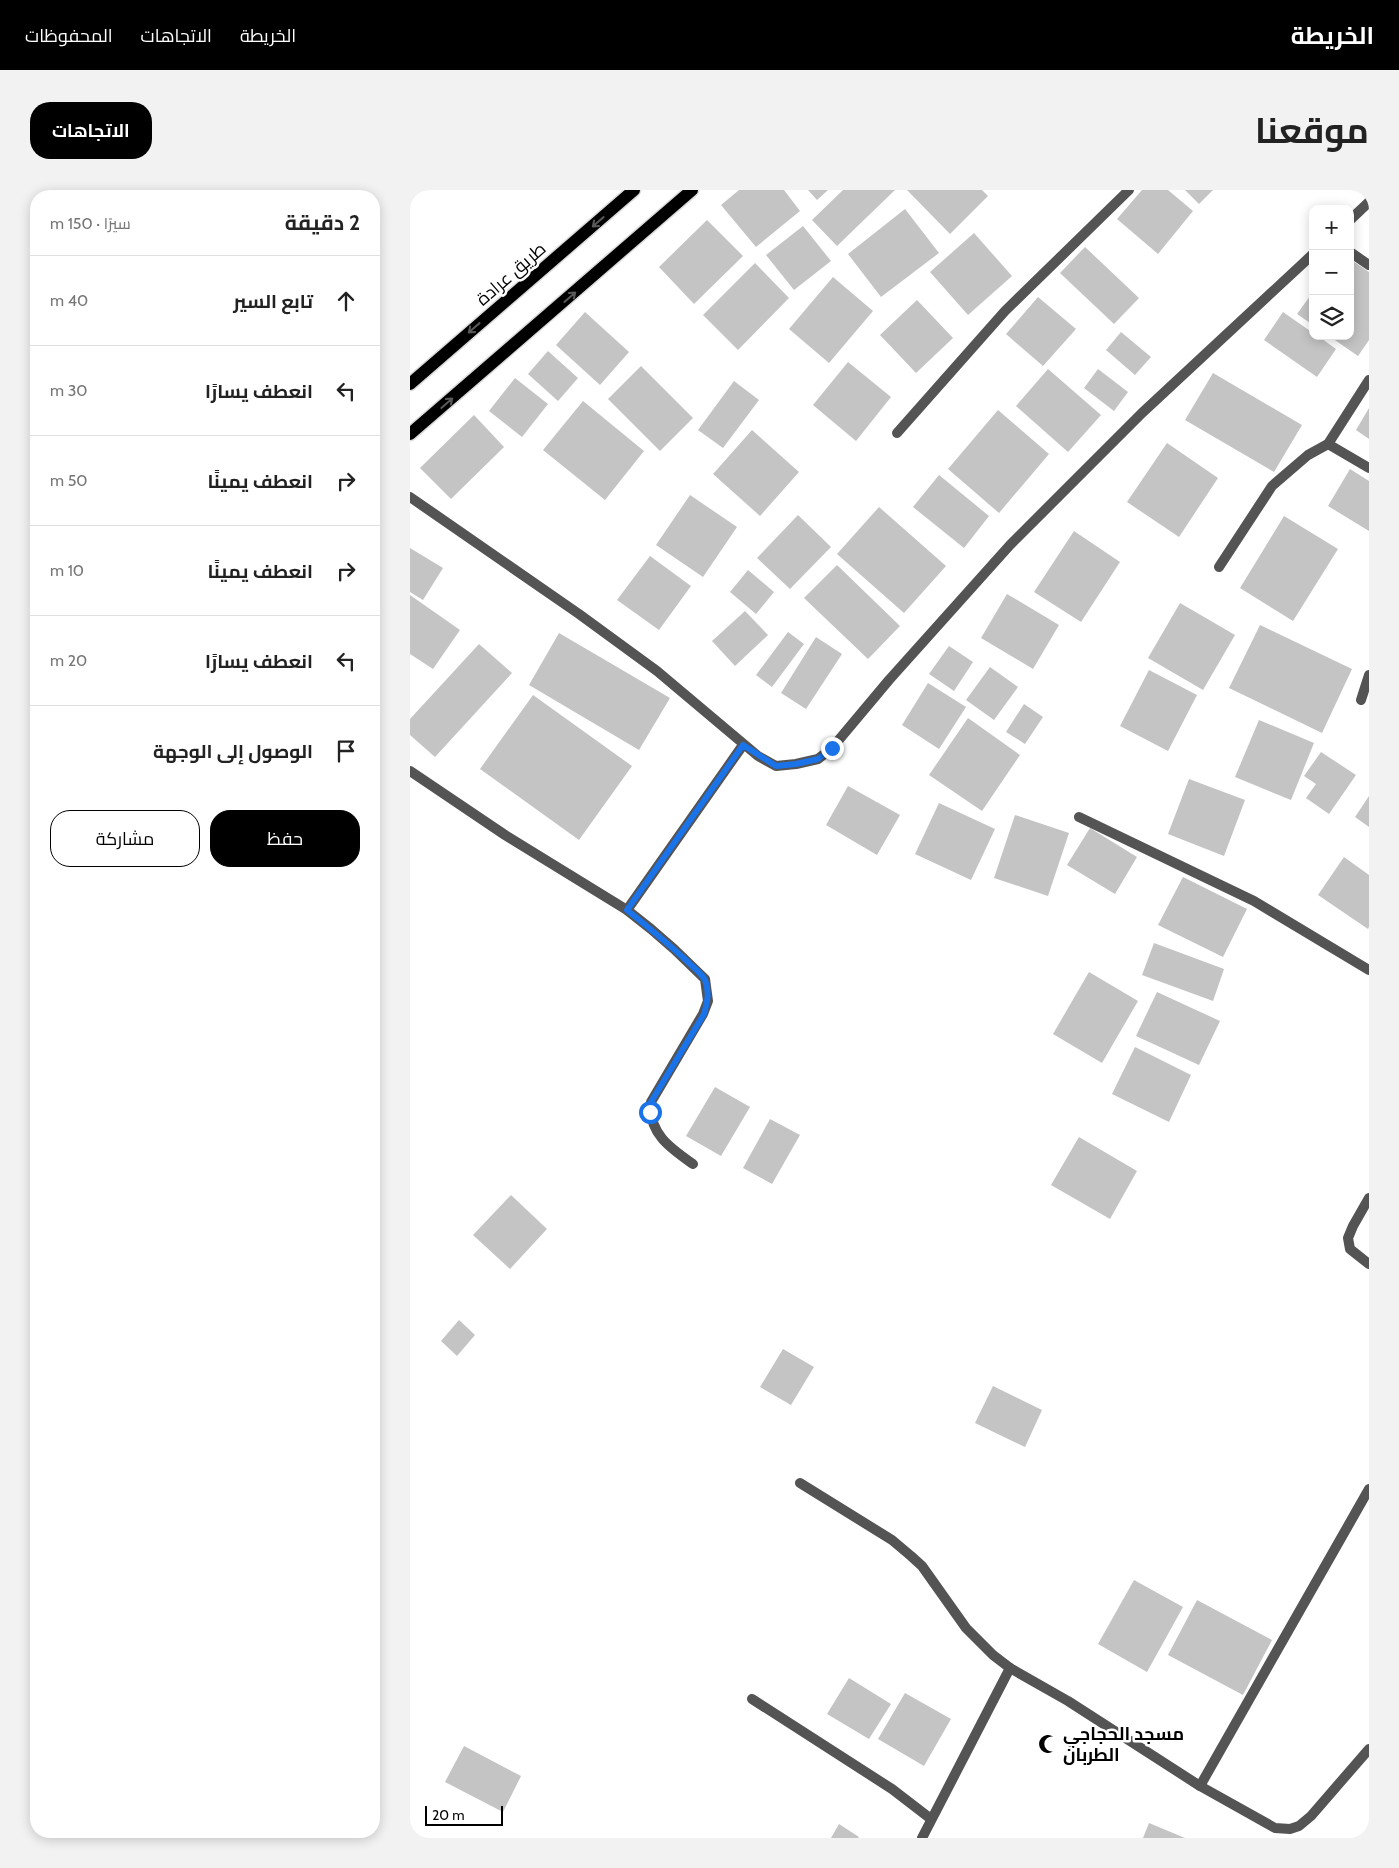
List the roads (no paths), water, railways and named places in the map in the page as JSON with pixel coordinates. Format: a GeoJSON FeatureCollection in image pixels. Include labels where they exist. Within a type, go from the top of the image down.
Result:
{"type":"FeatureCollection","features":[{"type":"Feature","properties":{"kind":"main road","name":"طريق عرادة"},"geometry":{"type":"LineString","coordinates":[[410,384],[634,190]]}},
{"type":"Feature","properties":{"kind":"main road"},"geometry":{"type":"LineString","coordinates":[[410,434],[692,190]]}},
{"type":"Feature","properties":{"kind":"street"},"geometry":{"type":"LineString","coordinates":[[897,432],[1005,311],[1129,190]]}},
{"type":"Feature","properties":{"kind":"street"},"geometry":{"type":"LineString","coordinates":[[1354,216],[1369,202]]}},
{"type":"Feature","properties":{"kind":"street"},"geometry":{"type":"LineString","coordinates":[[1354,255],[1369,265]]}},
{"type":"Feature","properties":{"kind":"street"},"geometry":{"type":"LineString","coordinates":[[410,497],[579,614],[657,671],[743,745],[776,766],[818,759],[832,748],[896,672],[1010,545],[1142,413],[1309,258]]}},
{"type":"Feature","properties":{"kind":"street"},"geometry":{"type":"LineString","coordinates":[[1218,567],[1272,486],[1308,455],[1328,444],[1369,380]]}},
{"type":"Feature","properties":{"kind":"street"},"geometry":{"type":"LineString","coordinates":[[1328,444],[1369,468]]}},
{"type":"Feature","properties":{"kind":"street"},"geometry":{"type":"LineString","coordinates":[[1361,700],[1369,675]]}},
{"type":"Feature","properties":{"kind":"street"},"geometry":{"type":"LineString","coordinates":[[627,910],[743,745]]}},
{"type":"Feature","properties":{"kind":"street"},"geometry":{"type":"LineString","coordinates":[[410,771],[505,835],[627,910],[674,949],[705,979],[708,1001],[704,1014],[651,1102],[650,1112],[656,1132],[664,1142],[693,1164]]}},
{"type":"Feature","properties":{"kind":"street"},"geometry":{"type":"LineString","coordinates":[[1079,817],[1254,901],[1369,970]]}},
{"type":"Feature","properties":{"kind":"street"},"geometry":{"type":"LineString","coordinates":[[1369,1198],[1348,1238],[1350,1250],[1369,1264]]}},
{"type":"Feature","properties":{"kind":"street"},"geometry":{"type":"LineString","coordinates":[[800,1483],[892,1540],[911,1556],[922,1566],[966,1628],[993,1656],[1010,1668],[1068,1701],[1200,1786],[1275,1828],[1290,1830],[1299,1826],[1311,1816],[1369,1749]]}},
{"type":"Feature","properties":{"kind":"street"},"geometry":{"type":"LineString","coordinates":[[1200,1786],[1369,1489]]}},
{"type":"Feature","properties":{"kind":"street"},"geometry":{"type":"LineString","coordinates":[[922,1838],[1010,1668]]}},
{"type":"Feature","properties":{"kind":"street"},"geometry":{"type":"LineString","coordinates":[[752,1699],[892,1789],[931,1819]]}},
{"type":"Feature","properties":{"kind":"place","name":"مسجد الحجاجي الطربان"},"geometry":{"type":"Point","coordinates":[1048,1744]}}]}
